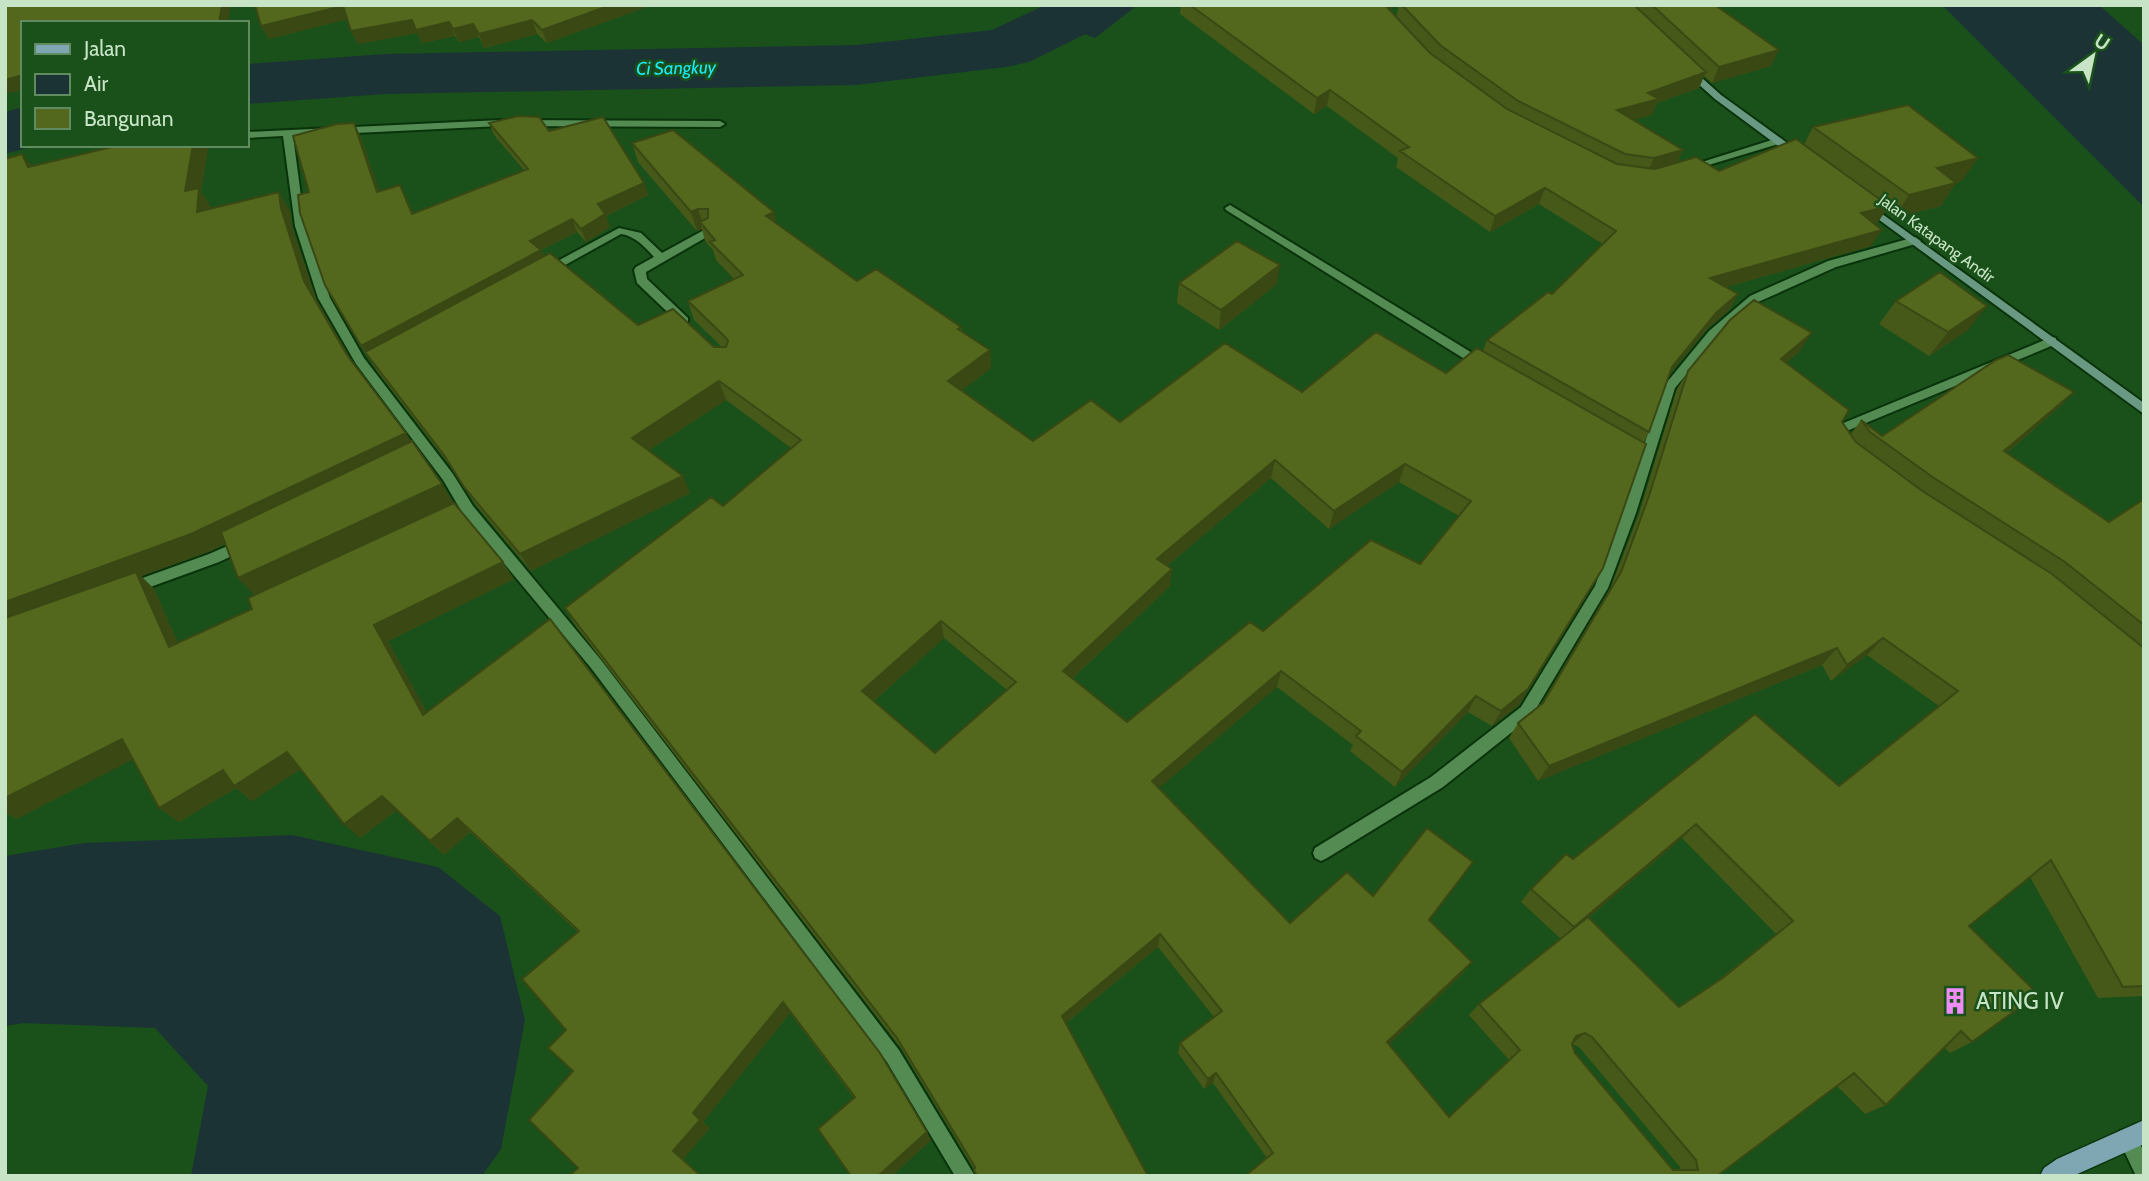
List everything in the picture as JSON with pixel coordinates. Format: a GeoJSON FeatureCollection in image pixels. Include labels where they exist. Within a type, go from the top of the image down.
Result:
{"type":"FeatureCollection","features":[{"type":"Feature","properties":{"kind":"main road"},"geometry":{"type":"LineString","coordinates":[[2052,1176],[2065,1167],[2136,1135]]}},
{"type":"Feature","properties":{"kind":"street"},"geometry":{"type":"LineString","coordinates":[[1679,62],[1718,97],[1810,164]]}},
{"type":"Feature","properties":{"kind":"street"},"geometry":{"type":"LineString","coordinates":[[248,135],[501,123],[720,124]]}},
{"type":"Feature","properties":{"kind":"street"},"geometry":{"type":"LineString","coordinates":[[287,132],[300,226],[324,298],[371,365],[423,457],[448,477],[461,513],[596,664],[893,1055],[966,1176]]}},
{"type":"Feature","properties":{"kind":"street"},"geometry":{"type":"LineString","coordinates":[[1673,172],[1778,141]]}},
{"type":"Feature","properties":{"kind":"street","name":"Jalan Katapang Andir"},"geometry":{"type":"LineString","coordinates":[[1862,202],[2144,410]]}},
{"type":"Feature","properties":{"kind":"street"},"geometry":{"type":"LineString","coordinates":[[1230,208],[1491,370]]}},
{"type":"Feature","properties":{"kind":"street"},"geometry":{"type":"LineString","coordinates":[[534,277],[619,231],[634,232],[661,258]]}},
{"type":"Feature","properties":{"kind":"street"},"geometry":{"type":"LineString","coordinates":[[697,334],[641,280],[640,270],[708,232]]}},
{"type":"Feature","properties":{"kind":"street"},"geometry":{"type":"LineString","coordinates":[[1321,853],[1437,782],[1526,712],[1601,588],[1629,513],[1639,455],[1669,387],[1713,334],[1754,299],[1832,264],[1915,241]]}},
{"type":"Feature","properties":{"kind":"street"},"geometry":{"type":"LineString","coordinates":[[1849,455],[1837,440],[1845,427],[2052,341]]}},
{"type":"Feature","properties":{"kind":"street"},"geometry":{"type":"LineString","coordinates":[[115,594],[214,558],[262,535]]}},
{"type":"Feature","properties":{"kind":"street"},"geometry":{"type":"LineString","coordinates":[[2136,1135],[2144,1172]]}},
{"type":"Feature","properties":{"kind":"water"},"geometry":{"type":"Polygon","coordinates":[[[1045,5],[1138,5],[1095,38],[1033,14],[1045,5]]]}},
{"type":"Feature","properties":{"kind":"water"},"geometry":{"type":"Polygon","coordinates":[[[1942,5],[2099,5],[2144,45],[2144,207],[1942,5]]]}},
{"type":"Feature","properties":{"kind":"water"},"geometry":{"type":"Polygon","coordinates":[[[292,835],[438,867],[500,916],[525,1020],[501,1149],[482,1176],[191,1176],[208,1086],[155,1028],[23,1023],[5,1026],[5,856],[84,843],[292,835]]]}},
{"type":"Feature","properties":{"kind":"building"},"geometry":{"type":"Polygon","coordinates":[[[5,5],[222,5],[219,21],[21,21],[21,76],[5,80],[5,5]]]}},
{"type":"Feature","properties":{"kind":"building"},"geometry":{"type":"Polygon","coordinates":[[[255,5],[611,5],[542,30],[532,20],[479,34],[473,24],[453,29],[449,22],[416,30],[412,20],[351,31],[343,6],[261,26],[255,5]]]}},
{"type":"Feature","properties":{"kind":"building"},"geometry":{"type":"Polygon","coordinates":[[[1190,5],[1385,5],[1430,53],[1507,109],[1617,164],[1655,169],[1696,157],[1719,171],[1796,139],[1889,206],[1861,213],[1882,230],[1710,278],[1738,294],[1716,313],[1672,367],[1649,432],[1487,340],[1548,292],[1552,294],[1616,231],[1545,188],[1495,216],[1400,151],[1409,147],[1330,90],[1317,98],[1190,5]]]}},
{"type":"Feature","properties":{"kind":"building"},"geometry":{"type":"Polygon","coordinates":[[[1402,5],[1634,5],[1706,72],[1648,93],[1659,99],[1617,110],[1683,150],[1654,158],[1625,154],[1518,101],[1440,45],[1402,5]]]}},
{"type":"Feature","properties":{"kind":"building"},"geometry":{"type":"Polygon","coordinates":[[[1652,5],[1715,5],[1779,50],[1719,67],[1652,5]]]}},
{"type":"Feature","properties":{"kind":"building"},"geometry":{"type":"Polygon","coordinates":[[[1908,105],[1978,158],[1937,168],[1956,183],[1909,195],[1813,127],[1908,105]]]}},
{"type":"Feature","properties":{"kind":"building"},"geometry":{"type":"Polygon","coordinates":[[[518,116],[539,117],[549,131],[603,117],[644,183],[598,204],[605,214],[581,229],[572,219],[530,241],[541,250],[361,346],[325,285],[300,213],[298,195],[309,192],[293,136],[337,124],[354,123],[377,192],[400,185],[412,214],[528,169],[489,123],[518,116]]]}},
{"type":"Feature","properties":{"kind":"building"},"geometry":{"type":"Polygon","coordinates":[[[673,130],[774,212],[766,216],[857,281],[876,269],[961,327],[958,329],[990,350],[948,381],[1033,441],[1091,400],[1120,422],[1225,343],[1302,392],[1376,332],[1446,373],[1477,348],[1646,444],[1603,568],[1528,689],[1501,711],[1476,696],[1402,772],[1356,736],[1361,731],[1281,671],[1152,781],[1290,923],[1347,872],[1373,896],[1427,828],[1473,862],[1429,920],[1472,962],[1387,1042],[1449,1117],[1520,1050],[1479,1004],[1588,917],[1679,1007],[1724,977],[1793,921],[1696,824],[1574,927],[1531,889],[1566,854],[1573,859],[1755,714],[1839,786],[1958,691],[1883,638],[1847,665],[1837,648],[1549,766],[1518,723],[1543,703],[1621,572],[1649,496],[1688,371],[1730,320],[1754,300],[1812,333],[1781,359],[1849,410],[1842,422],[1856,442],[1921,490],[2052,574],[2144,648],[2144,986],[2123,987],[2051,860],[1969,926],[2038,994],[1972,1042],[1961,1031],[1886,1105],[1854,1073],[1717,1176],[1245,1176],[1273,1153],[1216,1073],[1208,1079],[1180,1043],[1222,1011],[1160,934],[1062,1016],[1148,1176],[978,1176],[897,1038],[565,608],[711,497],[723,506],[801,440],[719,381],[632,438],[683,476],[520,554],[464,487],[444,455],[365,352],[550,253],[638,325],[673,309],[714,347],[726,347],[726,338],[688,301],[743,275],[710,242],[715,240],[700,222],[708,218],[708,209],[691,212],[632,143],[673,130]],[[1275,460],[1157,559],[1172,569],[1063,671],[1127,722],[1250,622],[1263,631],[1371,540],[1420,564],[1471,501],[1405,464],[1334,511],[1275,460]],[[941,621],[862,691],[935,753],[1016,682],[941,621]],[[1585,1033],[1576,1036],[1572,1044],[1575,1053],[1673,1170],[1698,1170],[1696,1160],[1592,1037],[1585,1033]]]}},
{"type":"Feature","properties":{"kind":"building"},"geometry":{"type":"Polygon","coordinates":[[[112,147],[193,147],[185,191],[199,188],[197,212],[279,192],[281,208],[304,281],[347,355],[406,433],[191,534],[5,602],[5,159],[22,154],[28,167],[112,147]]]}},
{"type":"Feature","properties":{"kind":"building"},"geometry":{"type":"Polygon","coordinates":[[[1237,241],[1280,265],[1221,310],[1179,283],[1237,241]]]}},
{"type":"Feature","properties":{"kind":"building"},"geometry":{"type":"Polygon","coordinates":[[[1940,272],[1987,306],[1948,332],[1896,301],[1940,272]]]}},
{"type":"Feature","properties":{"kind":"building"},"geometry":{"type":"Polygon","coordinates":[[[2008,355],[2074,392],[2004,451],[2109,522],[2144,499],[2144,625],[2065,562],[1934,478],[1870,432],[1861,420],[1882,436],[1996,360],[2008,355]]]}},
{"type":"Feature","properties":{"kind":"building"},"geometry":{"type":"Polygon","coordinates":[[[412,441],[442,484],[238,578],[221,532],[412,441]]]}},
{"type":"Feature","properties":{"kind":"building"},"geometry":{"type":"Polygon","coordinates":[[[454,503],[503,562],[374,625],[423,715],[550,619],[880,1053],[927,1132],[878,1176],[851,1176],[818,1129],[855,1097],[783,1002],[693,1113],[700,1120],[673,1151],[701,1176],[569,1176],[578,1168],[529,1120],[573,1071],[548,1048],[566,1030],[522,979],[579,931],[457,818],[430,841],[382,796],[344,824],[287,752],[234,786],[223,770],[159,808],[122,739],[5,798],[5,618],[136,572],[169,647],[252,609],[248,598],[454,503]]]}},
{"type":"Feature","properties":{"kind":"waterway","name":"Ci Sangkuy"},"geometry":{"type":"LineString","coordinates":[[248,84],[385,74],[856,65],[1006,48],[1096,5]]}},
{"type":"Feature","properties":{"kind":"waterway","name":"Ci Sangkuy"},"geometry":{"type":"LineString","coordinates":[[5,133],[21,129]]}},
{"type":"Feature","properties":{"kind":"place","name":"ATING IV"},"geometry":{"type":"Point","coordinates":[1955,1001]}}]}
